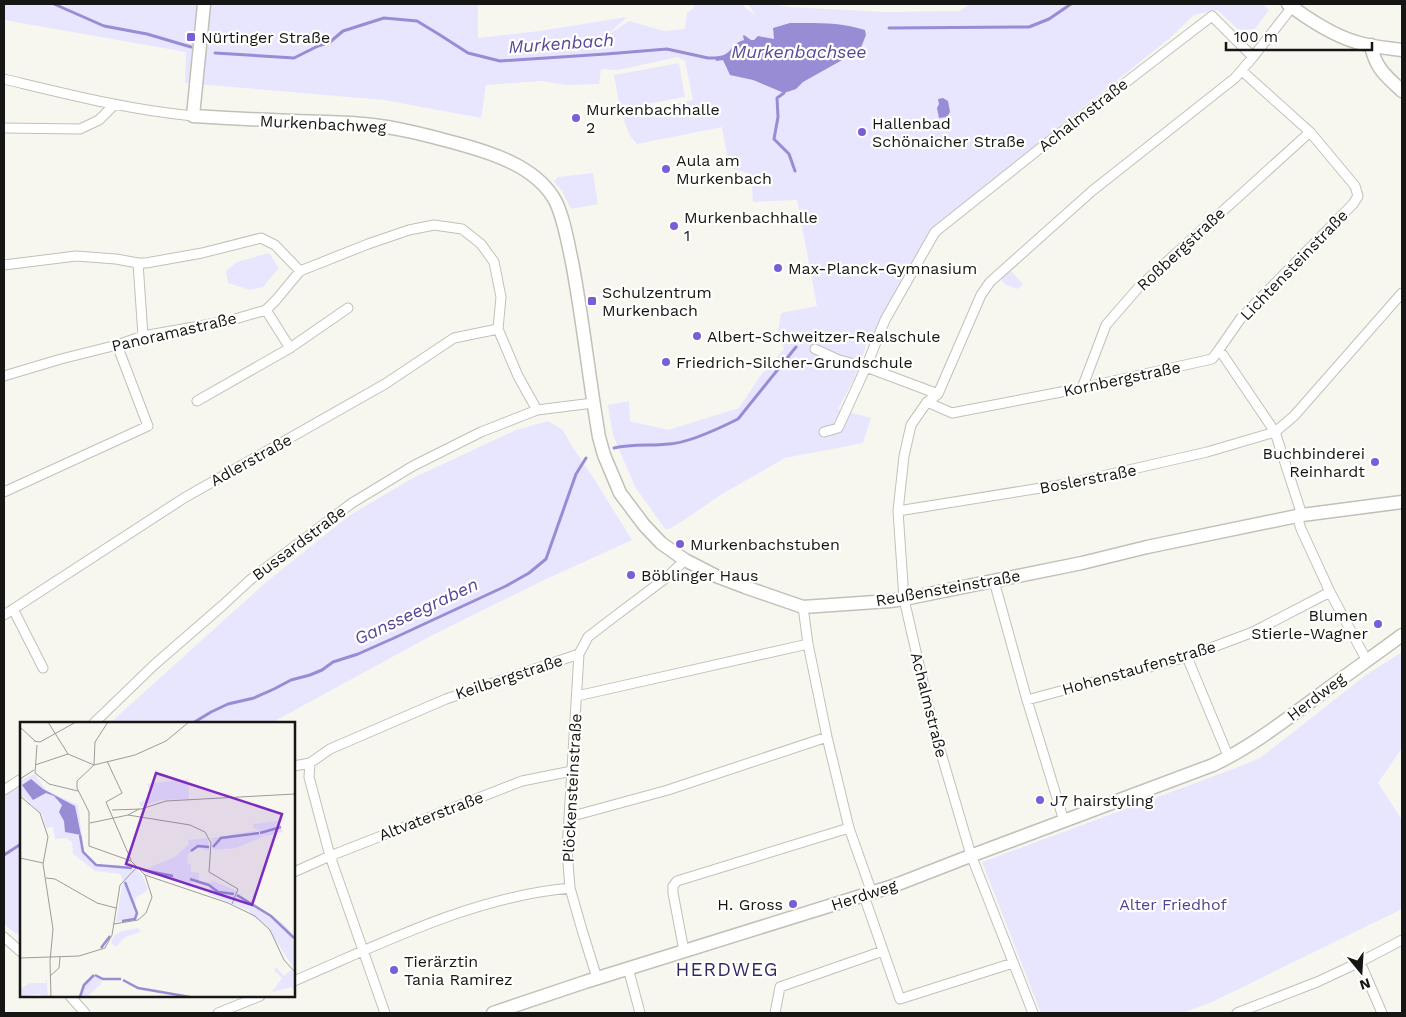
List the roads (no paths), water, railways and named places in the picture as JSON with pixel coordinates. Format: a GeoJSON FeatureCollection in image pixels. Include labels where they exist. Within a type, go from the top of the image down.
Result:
{"type":"FeatureCollection","features":[{"type":"Feature","properties":{"kind":"street"},"geometry":{"type":"LineString","coordinates":[[193,116],[204,4]]}},
{"type":"Feature","properties":{"kind":"street"},"geometry":{"type":"LineString","coordinates":[[815,349],[839,360],[866,367],[938,394],[981,295],[990,282],[1092,191],[1235,78],[1253,58],[1291,5],[1334,34],[1357,42],[1402,50]]}},
{"type":"Feature","properties":{"kind":"street","name":"Achalmstraße"},"geometry":{"type":"LineString","coordinates":[[824,432],[838,428],[885,320],[935,232],[1212,16],[1253,58]]}},
{"type":"Feature","properties":{"kind":"street"},"geometry":{"type":"LineString","coordinates":[[1371,45],[1376,64],[1384,75],[1402,91]]}},
{"type":"Feature","properties":{"kind":"street","name":"Lichtensteinstraße"},"geometry":{"type":"LineString","coordinates":[[1218,351],[1241,318],[1353,204],[1358,196],[1355,186],[1310,132],[1242,71]]}},
{"type":"Feature","properties":{"kind":"street","name":"Murkenbachweg"},"geometry":{"type":"LineString","coordinates":[[4,79],[114,105],[160,113],[248,120],[363,124],[393,128],[427,135],[483,151],[525,170],[554,197],[562,219],[576,282],[594,403]]}},
{"type":"Feature","properties":{"kind":"street"},"geometry":{"type":"LineString","coordinates":[[4,128],[80,129],[99,120],[114,105]]}},
{"type":"Feature","properties":{"kind":"street","name":"Roßbergstraße"},"geometry":{"type":"LineString","coordinates":[[1082,388],[1106,326],[1139,287],[1310,132]]}},
{"type":"Feature","properties":{"kind":"street"},"geometry":{"type":"LineString","coordinates":[[290,348],[266,310],[300,271],[409,230],[434,225],[462,229],[481,244],[494,262],[501,297],[498,329],[518,376],[537,410],[594,403]]}},
{"type":"Feature","properties":{"kind":"street"},"geometry":{"type":"LineString","coordinates":[[4,265],[76,256],[146,263],[202,253],[262,238],[275,245],[300,271]]}},
{"type":"Feature","properties":{"kind":"street"},"geometry":{"type":"LineString","coordinates":[[138,263],[143,336]]}},
{"type":"Feature","properties":{"kind":"street"},"geometry":{"type":"LineString","coordinates":[[1275,432],[1294,416],[1402,293]]}},
{"type":"Feature","properties":{"kind":"street"},"geometry":{"type":"LineString","coordinates":[[197,401],[290,348],[348,308]]}},
{"type":"Feature","properties":{"kind":"street","name":"Panoramastraße"},"geometry":{"type":"LineString","coordinates":[[4,376],[143,336],[228,321],[266,310]]}},
{"type":"Feature","properties":{"kind":"street","name":"Adlerstraße"},"geometry":{"type":"LineString","coordinates":[[4,615],[184,498],[386,384],[454,338],[498,329]]}},
{"type":"Feature","properties":{"kind":"street"},"geometry":{"type":"LineString","coordinates":[[4,492],[148,426],[117,345]]}},
{"type":"Feature","properties":{"kind":"street"},"geometry":{"type":"LineString","coordinates":[[1218,351],[1223,355],[1275,432],[1300,515],[1301,529],[1330,592],[1367,661]]}},
{"type":"Feature","properties":{"kind":"street","name":"Kornbergstraße"},"geometry":{"type":"LineString","coordinates":[[927,402],[952,413],[1082,388],[1212,359],[1218,351]]}},
{"type":"Feature","properties":{"kind":"street","name":"Achalmstraße"},"geometry":{"type":"LineString","coordinates":[[938,394],[927,402],[911,425],[904,456],[898,511],[904,599],[933,726],[971,855],[1033,1013]]}},
{"type":"Feature","properties":{"kind":"street","name":"Reußensteinstraße"},"geometry":{"type":"LineString","coordinates":[[594,403],[602,446],[620,493],[644,525],[661,542],[685,560],[723,578],[803,607],[904,599],[1300,515],[1402,502]]}},
{"type":"Feature","properties":{"kind":"street","name":"Bussardstraße"},"geometry":{"type":"LineString","coordinates":[[95,722],[154,665],[250,580],[352,503],[413,466],[482,432],[537,410]]}},
{"type":"Feature","properties":{"kind":"street","name":"Boslerstraße"},"geometry":{"type":"LineString","coordinates":[[898,511],[1072,484],[1207,452],[1275,432]]}},
{"type":"Feature","properties":{"kind":"street","name":"Keilbergstraße"},"geometry":{"type":"LineString","coordinates":[[295,766],[310,763],[330,749],[446,698],[579,654],[588,637],[666,578],[685,560]]}},
{"type":"Feature","properties":{"kind":"street"},"geometry":{"type":"LineString","coordinates":[[994,581],[1027,700],[1064,821]]}},
{"type":"Feature","properties":{"kind":"street","name":"Hohenstaufenstraße"},"geometry":{"type":"LineString","coordinates":[[1027,700],[1187,657],[1253,632],[1330,592]]}},
{"type":"Feature","properties":{"kind":"street"},"geometry":{"type":"LineString","coordinates":[[803,607],[808,644],[827,737],[849,828],[883,951],[900,999],[1013,963]]}},
{"type":"Feature","properties":{"kind":"street"},"geometry":{"type":"LineString","coordinates":[[13,609],[43,668]]}},
{"type":"Feature","properties":{"kind":"street","name":"Herdweg"},"geometry":{"type":"LineString","coordinates":[[493,1013],[628,968],[868,895],[1207,768],[1229,758],[1260,739],[1360,664],[1402,636]]}},
{"type":"Feature","properties":{"kind":"street"},"geometry":{"type":"LineString","coordinates":[[577,696],[808,644]]}},
{"type":"Feature","properties":{"kind":"street","name":"Plöckensteinstraße"},"geometry":{"type":"LineString","coordinates":[[579,654],[567,851],[570,888],[597,978]]}},
{"type":"Feature","properties":{"kind":"street"},"geometry":{"type":"LineString","coordinates":[[1187,657],[1229,758]]}},
{"type":"Feature","properties":{"kind":"street"},"geometry":{"type":"LineString","coordinates":[[569,817],[668,790],[827,737]]}},
{"type":"Feature","properties":{"kind":"street"},"geometry":{"type":"LineString","coordinates":[[310,763],[309,777],[330,856],[385,1013]]}},
{"type":"Feature","properties":{"kind":"street","name":"Altvaterstraße"},"geometry":{"type":"LineString","coordinates":[[295,872],[330,856],[522,782],[572,771]]}},
{"type":"Feature","properties":{"kind":"street"},"geometry":{"type":"LineString","coordinates":[[4,790],[20,780]]}},
{"type":"Feature","properties":{"kind":"street"},"geometry":{"type":"LineString","coordinates":[[684,951],[673,893],[677,881],[849,828]]}},
{"type":"Feature","properties":{"kind":"street"},"geometry":{"type":"LineString","coordinates":[[295,981],[363,950],[460,911],[544,890],[570,888]]}},
{"type":"Feature","properties":{"kind":"street"},"geometry":{"type":"LineString","coordinates":[[4,937],[20,951]]}},
{"type":"Feature","properties":{"kind":"street"},"geometry":{"type":"LineString","coordinates":[[1237,1013],[1317,982],[1402,940]]}},
{"type":"Feature","properties":{"kind":"street"},"geometry":{"type":"LineString","coordinates":[[775,1013],[780,987],[883,951]]}},
{"type":"Feature","properties":{"kind":"street"},"geometry":{"type":"LineString","coordinates":[[1360,962],[1382,1013]]}},
{"type":"Feature","properties":{"kind":"street"},"geometry":{"type":"LineString","coordinates":[[628,968],[640,1013]]}},
{"type":"Feature","properties":{"kind":"street"},"geometry":{"type":"LineString","coordinates":[[71,997],[86,1013]]}},
{"type":"Feature","properties":{"kind":"street"},"geometry":{"type":"LineString","coordinates":[[218,1013],[258,997]]}},
{"type":"Feature","properties":{"kind":"water","name":"Murkenbachsee"},"geometry":{"type":"Polygon","coordinates":[[[790,23],[847,26],[865,30],[866,35],[860,50],[803,82],[796,89],[784,93],[753,80],[730,75],[723,60],[716,61],[715,57],[724,55],[737,43],[744,40],[744,35],[751,40],[758,36],[774,39],[773,28],[790,23]]]}},
{"type":"Feature","properties":{"kind":"water"},"geometry":{"type":"Polygon","coordinates":[[[943,98],[948,101],[950,112],[947,117],[939,118],[938,99],[943,98]]]}},
{"type":"Feature","properties":{"kind":"waterway","name":"Murkenbach"},"geometry":{"type":"LineString","coordinates":[[54,4],[104,26],[147,34],[191,47]]}},
{"type":"Feature","properties":{"kind":"waterway","name":"Murkenbach"},"geometry":{"type":"LineString","coordinates":[[889,28],[1029,27],[1049,19],[1071,4]]}},
{"type":"Feature","properties":{"kind":"waterway","name":"Murkenbach"},"geometry":{"type":"LineString","coordinates":[[215,53],[294,58],[330,42],[343,31],[384,18],[417,21],[468,53],[500,61],[667,49],[708,58],[720,58]]}},
{"type":"Feature","properties":{"kind":"waterway","name":"Gansseegraben"},"geometry":{"type":"LineString","coordinates":[[784,93],[777,98],[778,117],[774,139],[789,154],[795,171]]}},
{"type":"Feature","properties":{"kind":"waterway","name":"Gansseegraben"},"geometry":{"type":"LineString","coordinates":[[614,448],[662,445],[686,441],[738,419],[796,347]]}},
{"type":"Feature","properties":{"kind":"waterway","name":"Gansseegraben"},"geometry":{"type":"LineString","coordinates":[[195,722],[228,704],[254,698],[291,680],[310,675],[322,670],[333,662],[358,654],[394,638],[506,586],[529,573],[546,559],[576,474],[586,458]]}},
{"type":"Feature","properties":{"kind":"waterway","name":"Gansseegraben"},"geometry":{"type":"LineString","coordinates":[[4,855],[20,845]]}},
{"type":"Feature","properties":{"kind":"place","name":"Nürtinger Straße"},"geometry":{"type":"Point","coordinates":[191,37]}},
{"type":"Feature","properties":{"kind":"place","name":"Murkenbachhalle 2"},"geometry":{"type":"Point","coordinates":[576,118]}},
{"type":"Feature","properties":{"kind":"place","name":"Hallenbad Schönaicher Straße"},"geometry":{"type":"Point","coordinates":[862,132]}},
{"type":"Feature","properties":{"kind":"place","name":"Aula am Murkenbach"},"geometry":{"type":"Point","coordinates":[666,169]}},
{"type":"Feature","properties":{"kind":"place","name":"Murkenbachhalle 1"},"geometry":{"type":"Point","coordinates":[674,226]}},
{"type":"Feature","properties":{"kind":"place","name":"Max-Planck-Gymnasium"},"geometry":{"type":"Point","coordinates":[778,268]}},
{"type":"Feature","properties":{"kind":"place","name":"Schulzentrum Murkenbach"},"geometry":{"type":"Point","coordinates":[592,301]}},
{"type":"Feature","properties":{"kind":"place","name":"Albert-Schweitzer-Realschule"},"geometry":{"type":"Point","coordinates":[697,336]}},
{"type":"Feature","properties":{"kind":"place","name":"Friedrich-Silcher-Grundschule"},"geometry":{"type":"Point","coordinates":[666,362]}},
{"type":"Feature","properties":{"kind":"place","name":"Buchbinderei Reinhardt"},"geometry":{"type":"Point","coordinates":[1375,462]}},
{"type":"Feature","properties":{"kind":"place","name":"Murkenbachstuben"},"geometry":{"type":"Point","coordinates":[680,544]}},
{"type":"Feature","properties":{"kind":"place","name":"Böblinger Haus"},"geometry":{"type":"Point","coordinates":[631,575]}},
{"type":"Feature","properties":{"kind":"place","name":"Blumen Stierle-Wagner"},"geometry":{"type":"Point","coordinates":[1378,624]}},
{"type":"Feature","properties":{"kind":"place","name":"J7 hairstyling"},"geometry":{"type":"Point","coordinates":[1040,800]}},
{"type":"Feature","properties":{"kind":"place","name":"H. Gross"},"geometry":{"type":"Point","coordinates":[793,904]}},
{"type":"Feature","properties":{"kind":"place","name":"Tierärztin Tania Ramirez"},"geometry":{"type":"Point","coordinates":[394,970]}},
{"type":"Feature","properties":{"kind":"district","name":"HERDWEG"},"geometry":{"type":"Point","coordinates":[727,969]}},
{"type":"Feature","properties":{"kind":"park label","name":"Alter Friedhof"},"geometry":{"type":"Point","coordinates":[1173,904]}}]}
